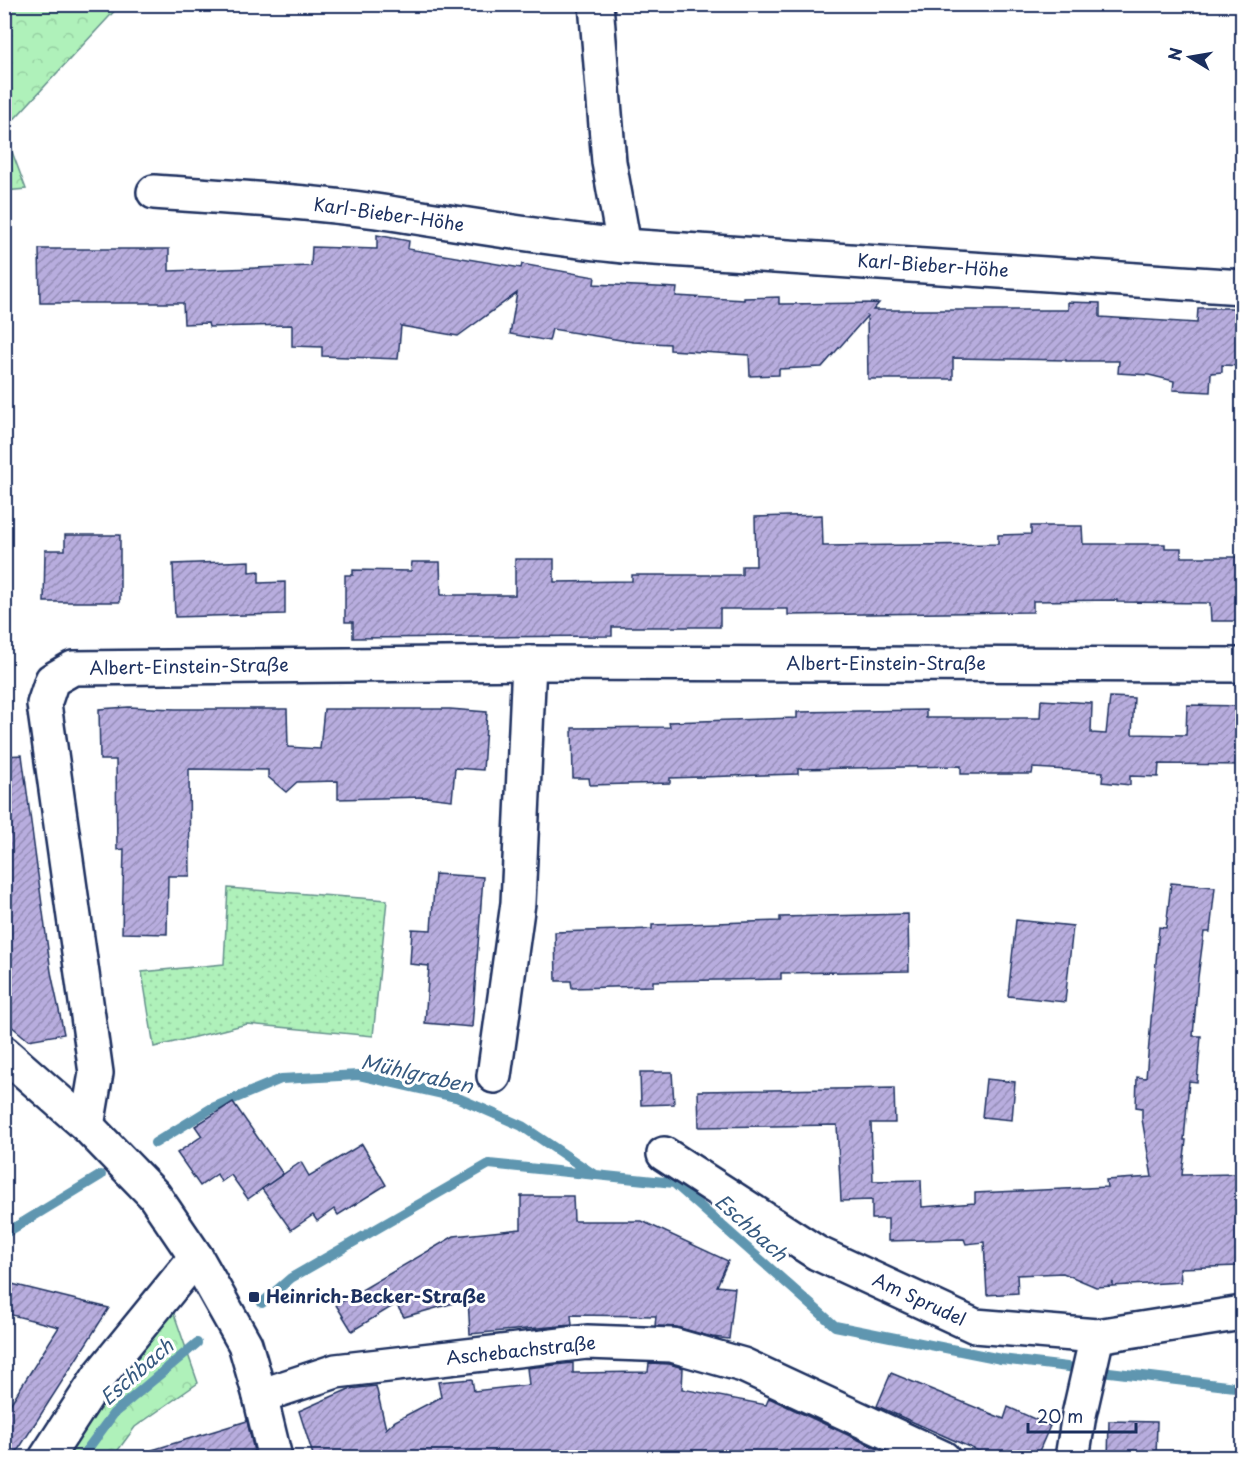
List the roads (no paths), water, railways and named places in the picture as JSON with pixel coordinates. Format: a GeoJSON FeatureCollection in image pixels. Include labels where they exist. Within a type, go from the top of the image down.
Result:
{"type":"FeatureCollection","features":[{"type":"Feature","properties":{"kind":"street"},"geometry":{"type":"LineString","coordinates":[[596,4],[609,162],[624,246]]}},
{"type":"Feature","properties":{"kind":"street","name":"Karl-Bieber-Höhe"},"geometry":{"type":"LineString","coordinates":[[154,192],[315,204],[375,211],[559,240],[624,246],[1242,287]]}},
{"type":"Feature","properties":{"kind":"street"},"geometry":{"type":"LineString","coordinates":[[494,1076],[518,903],[529,663]]}},
{"type":"Feature","properties":{"kind":"street","name":"Albert-Einstein-Straße"},"geometry":{"type":"LineString","coordinates":[[87,1126],[96,1073],[44,704],[52,680],[73,668],[529,663],[1242,665]]}},
{"type":"Feature","properties":{"kind":"street"},"geometry":{"type":"LineString","coordinates":[[4,1053],[87,1126],[154,1195],[196,1257],[244,1344],[275,1458]]}},
{"type":"Feature","properties":{"kind":"street","name":"Am Sprudel"},"geometry":{"type":"LineString","coordinates":[[664,1154],[817,1253],[975,1326],[1097,1336],[1242,1313]]}},
{"type":"Feature","properties":{"kind":"street"},"geometry":{"type":"LineString","coordinates":[[46,1458],[100,1375],[196,1257]]}},
{"type":"Feature","properties":{"kind":"street"},"geometry":{"type":"LineString","coordinates":[[1072,1458],[1079,1414],[1097,1336]]}},
{"type":"Feature","properties":{"kind":"street","name":"Aschebachstraße"},"geometry":{"type":"LineString","coordinates":[[260,1396],[336,1371],[587,1342],[672,1345],[742,1365],[943,1458]]}},
{"type":"Feature","properties":{"kind":"waterway","name":"Mühlgraben"},"geometry":{"type":"LineString","coordinates":[[155,1143],[212,1108],[281,1079],[359,1075],[456,1097],[522,1126],[593,1174]]}},
{"type":"Feature","properties":{"kind":"waterway","name":"Eschbach"},"geometry":{"type":"LineString","coordinates":[[262,1303],[291,1278],[489,1164],[674,1183],[835,1326],[1001,1359],[1235,1387],[1242,1385]]}},
{"type":"Feature","properties":{"kind":"waterway","name":"Mühlgraben"},"geometry":{"type":"LineString","coordinates":[[4,1234],[101,1175]]}},
{"type":"Feature","properties":{"kind":"waterway","name":"Eschbach"},"geometry":{"type":"LineString","coordinates":[[81,1458],[114,1413],[197,1343]]}},
{"type":"Feature","properties":{"kind":"place","name":"Heinrich-Becker-Straße"},"geometry":{"type":"Point","coordinates":[254,1297]}}]}
